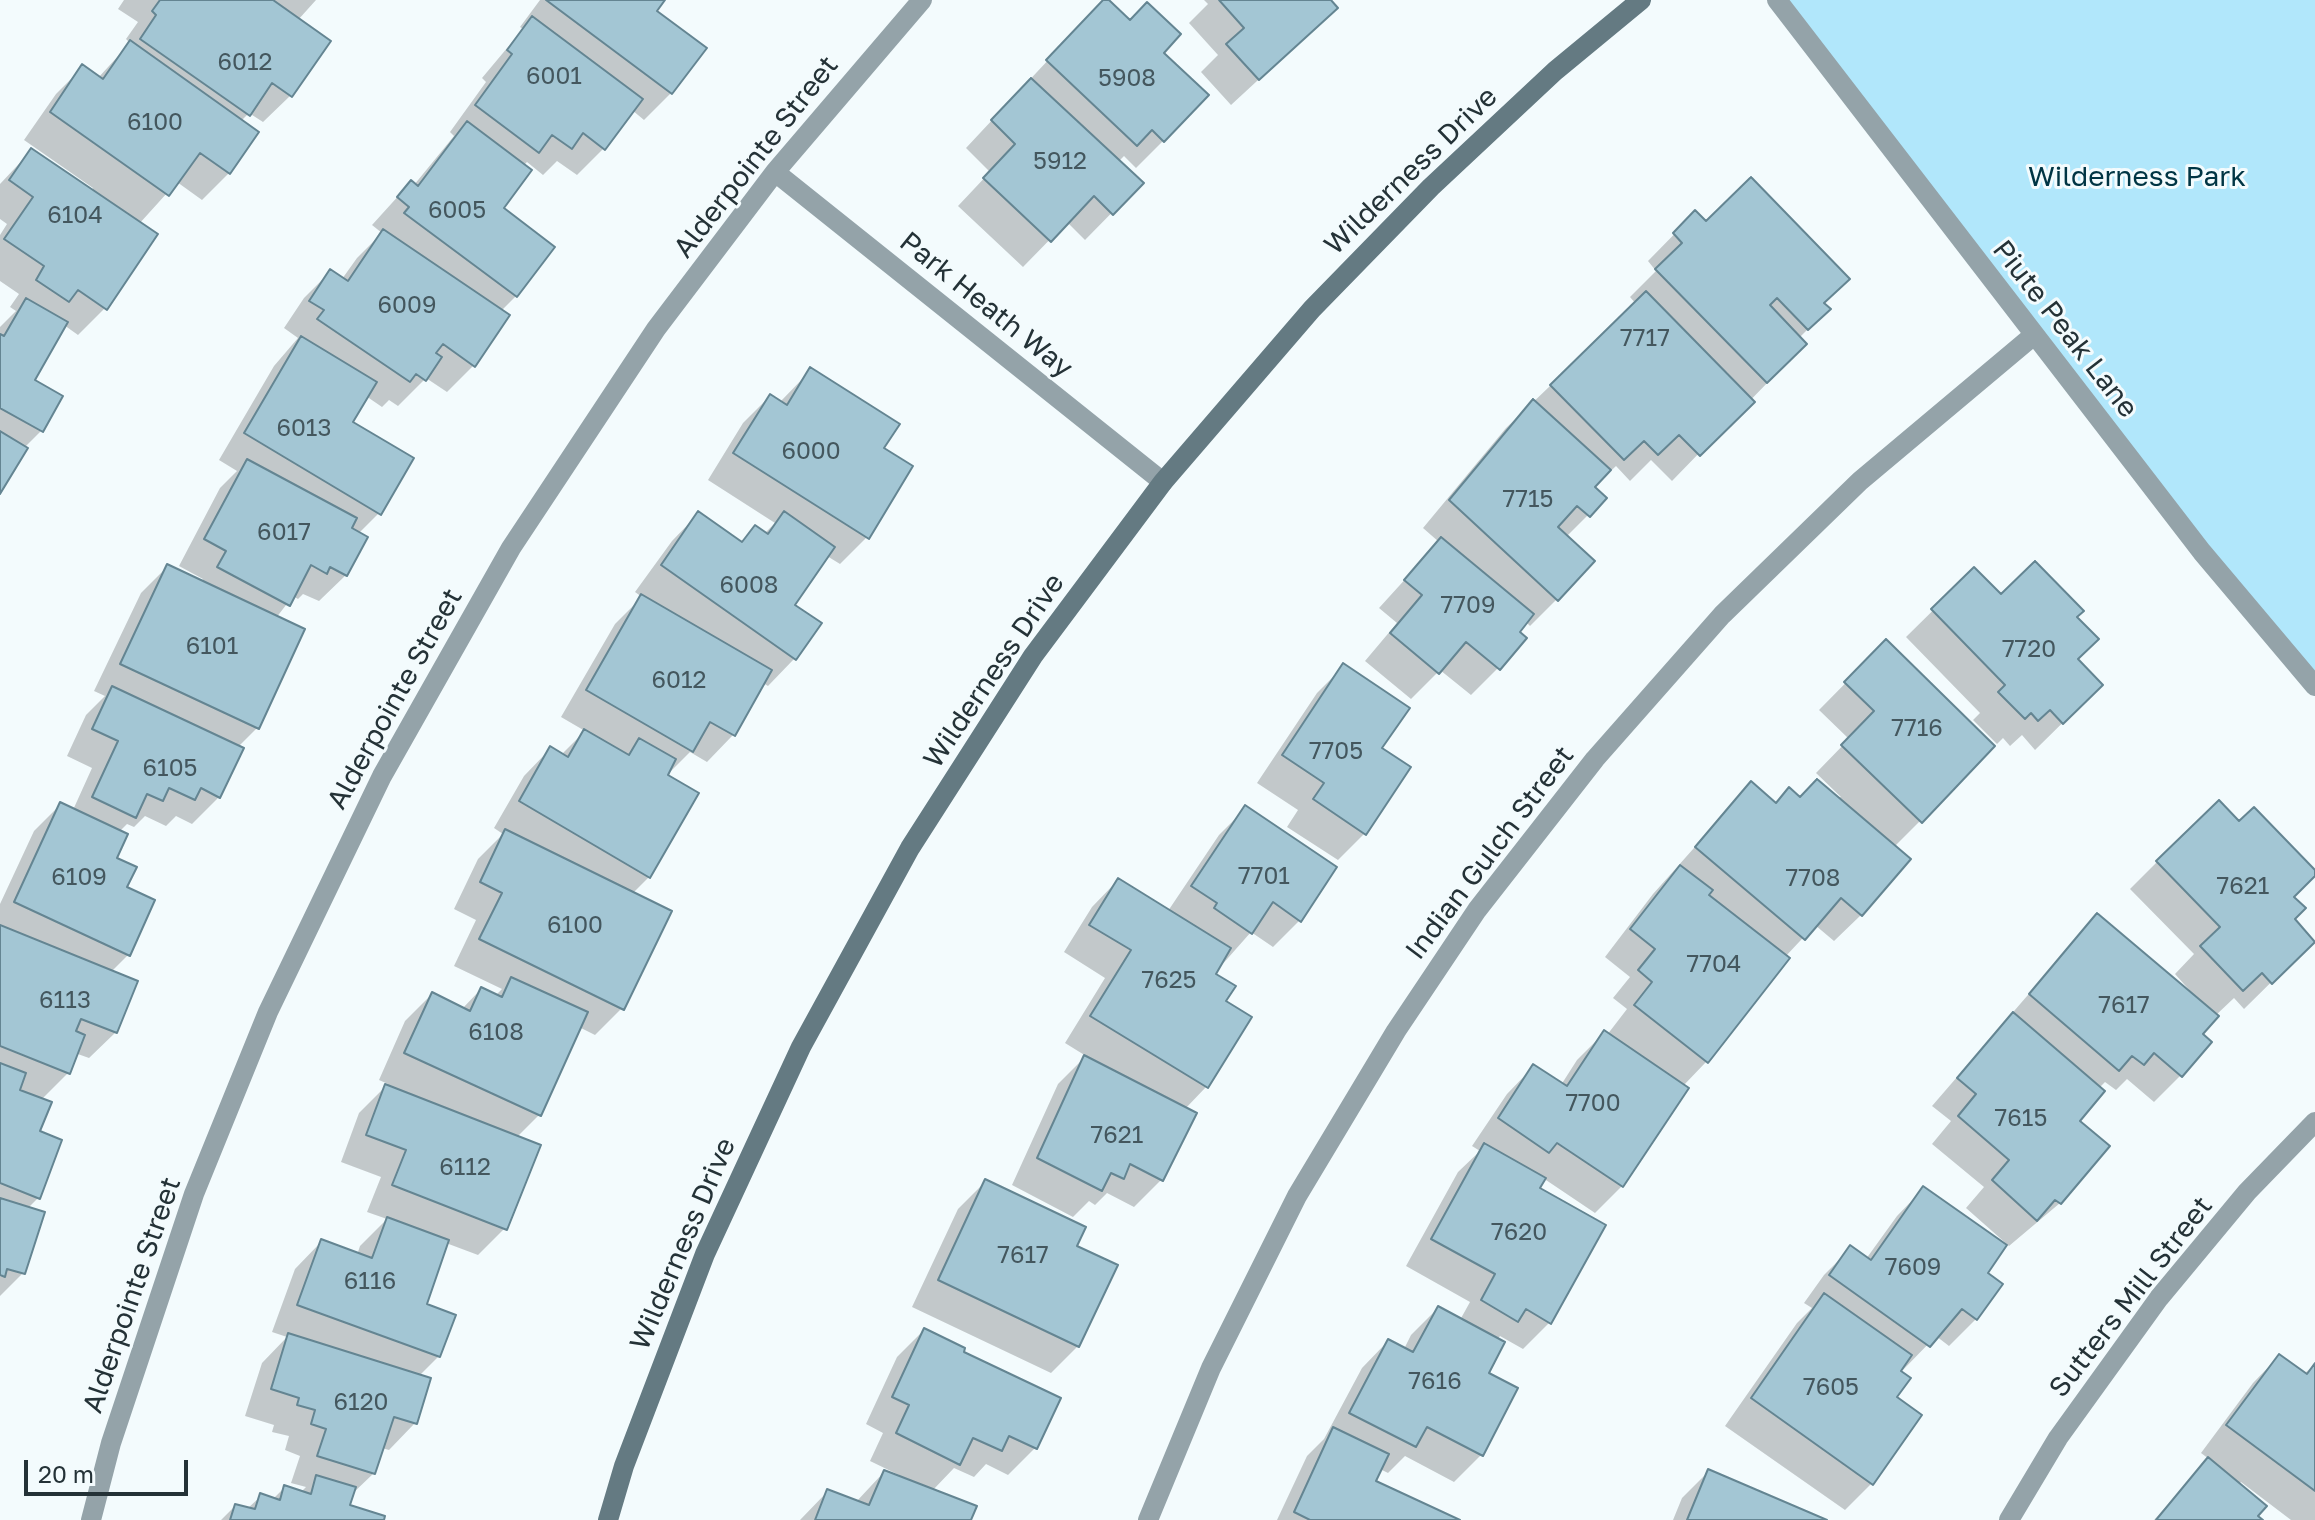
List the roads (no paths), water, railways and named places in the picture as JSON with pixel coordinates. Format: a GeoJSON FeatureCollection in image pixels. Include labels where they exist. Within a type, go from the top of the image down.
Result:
{"type":"FeatureCollection","features":[{"type":"Feature","properties":{"kind":"street","name":"Alderpointe Street"},"geometry":{"type":"LineString","coordinates":[[91,1520],[111,1443],[194,1194],[268,1012],[382,776],[511,548],[656,329],[775,172],[922,0]]}},
{"type":"Feature","properties":{"kind":"street","name":"Wilderness Drive"},"geometry":{"type":"LineString","coordinates":[[608,1520],[624,1466],[705,1254],[801,1047],[910,848],[1033,656],[1163,482],[1312,309],[1420,198],[1555,71],[1641,0]]}},
{"type":"Feature","properties":{"kind":"street","name":"Piute Peak Lane"},"geometry":{"type":"LineString","coordinates":[[1777,0],[2202,552],[2315,686]]}},
{"type":"Feature","properties":{"kind":"street","name":"Park Heath Way"},"geometry":{"type":"LineString","coordinates":[[775,172],[1163,482]]}},
{"type":"Feature","properties":{"kind":"street","name":"Indian Gulch Street"},"geometry":{"type":"LineString","coordinates":[[1148,1520],[1211,1368],[1297,1196],[1396,1031],[1477,910],[1595,759],[1722,615],[1860,481],[2034,335]]}},
{"type":"Feature","properties":{"kind":"street","name":"Sutters Mill Street"},"geometry":{"type":"LineString","coordinates":[[2009,1520],[2058,1438],[2159,1298],[2247,1192],[2315,1122]]}},
{"type":"Feature","properties":{"kind":"park label","name":"Wilderness Park"},"geometry":{"type":"Point","coordinates":[2137,177]}}]}
